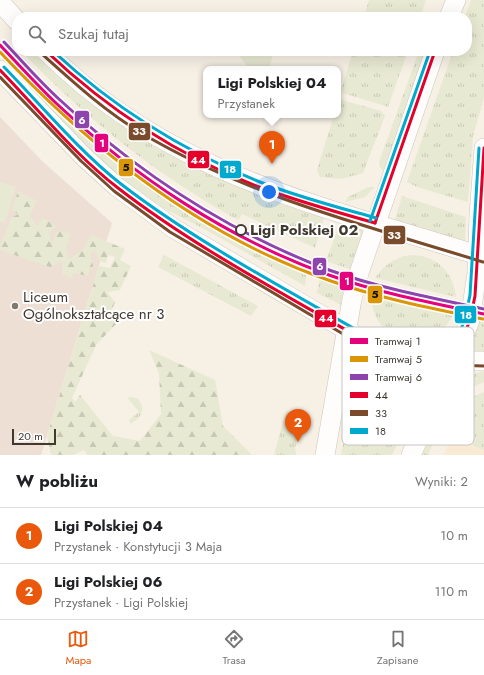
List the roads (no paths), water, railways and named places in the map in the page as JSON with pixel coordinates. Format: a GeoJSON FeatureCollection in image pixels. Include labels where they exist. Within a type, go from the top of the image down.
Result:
{"type":"FeatureCollection","features":[{"type":"Feature","properties":{"kind":"street"},"geometry":{"type":"LineString","coordinates":[[451,12],[456,0]]}},
{"type":"Feature","properties":{"kind":"street"},"geometry":{"type":"LineString","coordinates":[[0,2],[12,15]]}},
{"type":"Feature","properties":{"kind":"street"},"geometry":{"type":"LineString","coordinates":[[51,56],[72,77],[102,101],[138,126],[216,168],[275,192],[481,256]]}},
{"type":"Feature","properties":{"kind":"street"},"geometry":{"type":"LineString","coordinates":[[347,327],[356,284],[374,223],[434,56]]}},
{"type":"Feature","properties":{"kind":"street"},"geometry":{"type":"LineString","coordinates":[[0,70],[84,157],[117,187],[173,228],[344,327]]}},
{"type":"Feature","properties":{"kind":"street"},"geometry":{"type":"LineString","coordinates":[[467,327],[470,320],[481,256],[484,148]]}},
{"type":"Feature","properties":{"kind":"street"},"geometry":{"type":"LineString","coordinates":[[326,455],[342,359]]}},
{"type":"Feature","properties":{"kind":"street"},"geometry":{"type":"LineString","coordinates":[[411,455],[416,445]]}},
{"type":"Feature","properties":{"kind":"tram line","name":"6"},"geometry":{"type":"LineString","coordinates":[[4,42],[12,51]]}},
{"type":"Feature","properties":{"kind":"tram line","name":"1"},"geometry":{"type":"LineString","coordinates":[[0,45],[57,104],[87,131],[151,181],[219,224],[255,243],[329,275],[425,302],[484,314]]}},
{"type":"Feature","properties":{"kind":"tram line","name":"5"},"geometry":{"type":"LineString","coordinates":[[0,52],[72,123],[110,155],[150,186],[192,214],[236,239],[281,261],[328,280],[404,302],[483,319]]}},
{"type":"Feature","properties":{"kind":"tram line","name":"6"},"geometry":{"type":"LineString","coordinates":[[17,56],[60,100],[121,152],[186,198],[256,238],[292,255],[348,276],[425,297],[484,309]]}},
{"type":"Feature","properties":{"kind":"place","name":"Ligi Polskiej 04"},"geometry":{"type":"Point","coordinates":[272,164]}},
{"type":"Feature","properties":{"kind":"place","name":"Ligi Polskiej 02"},"geometry":{"type":"Point","coordinates":[241,230]}},
{"type":"Feature","properties":{"kind":"place","name":"Liceum Ogólnokształcące nr 3"},"geometry":{"type":"Point","coordinates":[15,306]}},
{"type":"Feature","properties":{"kind":"place","name":"Ligi Polskiej 06"},"geometry":{"type":"Point","coordinates":[298,442]}}]}
